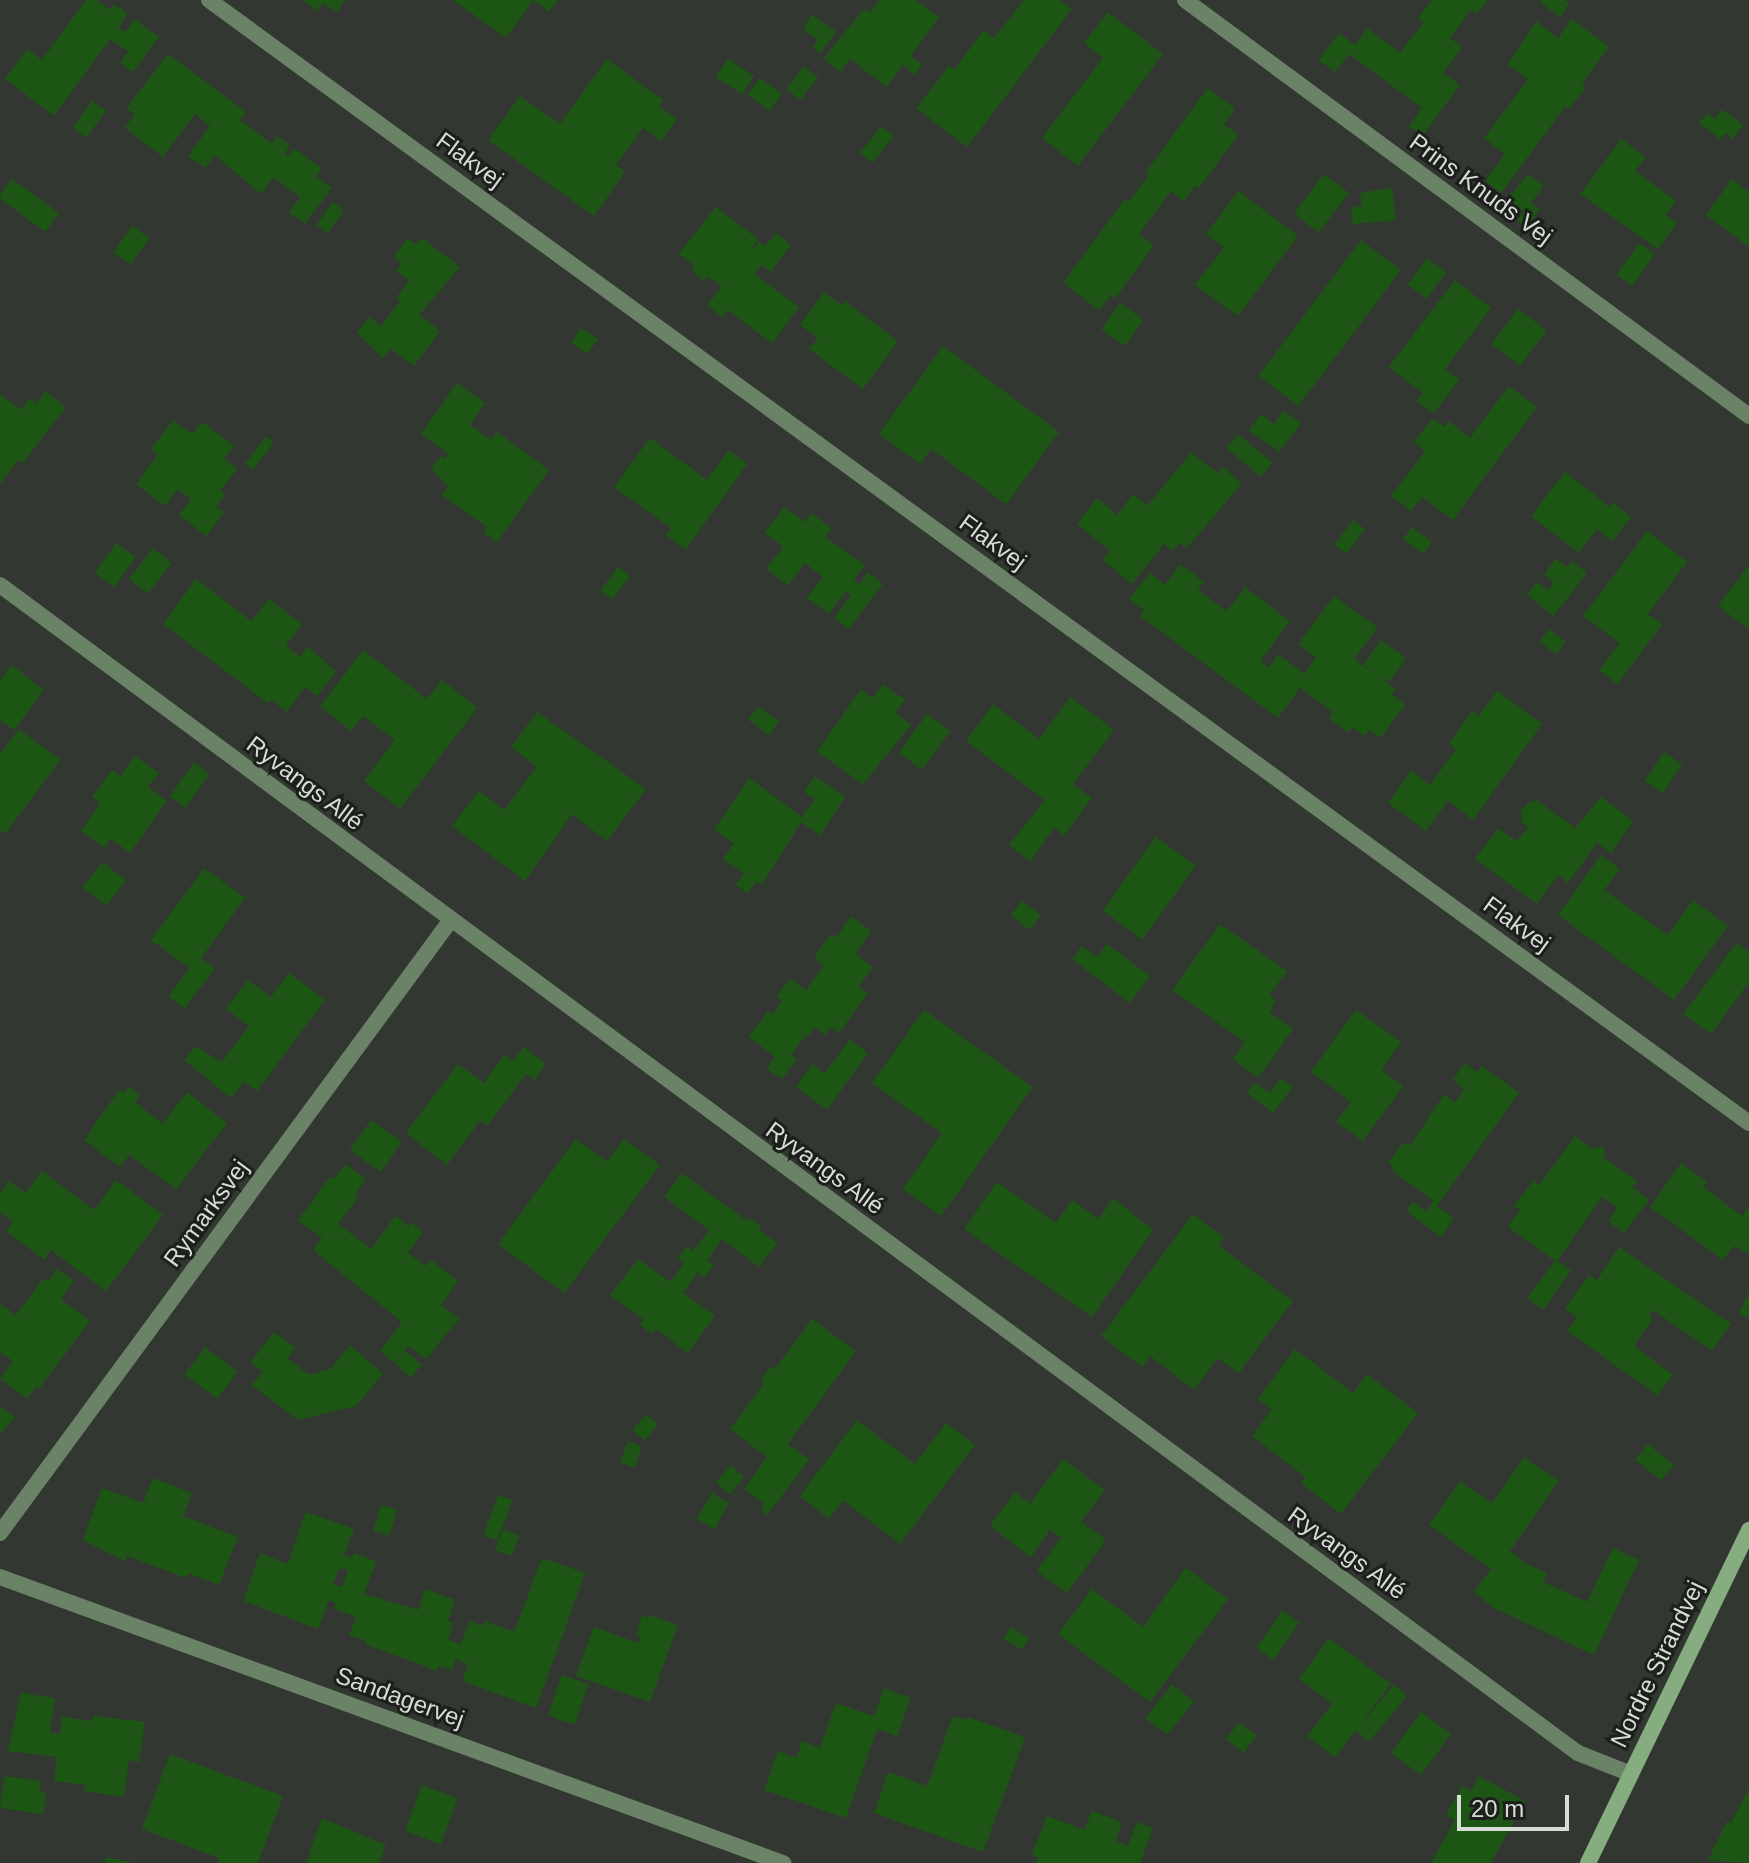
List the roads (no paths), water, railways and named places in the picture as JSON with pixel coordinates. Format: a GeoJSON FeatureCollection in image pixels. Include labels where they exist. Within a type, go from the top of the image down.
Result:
{"type":"FeatureCollection","features":[{"type":"Feature","properties":{"kind":"street","name":"Flakvej"},"geometry":{"type":"LineString","coordinates":[[209,0],[1749,1123]]}},
{"type":"Feature","properties":{"kind":"street","name":"Prins Knuds Vej"},"geometry":{"type":"LineString","coordinates":[[1185,0],[1749,416]]}},
{"type":"Feature","properties":{"kind":"street","name":"Ryvangs Allé"},"geometry":{"type":"LineString","coordinates":[[0,585],[1578,1753],[1631,1774]]}},
{"type":"Feature","properties":{"kind":"street","name":"Rymarksvej"},"geometry":{"type":"LineString","coordinates":[[0,1533],[450,921]]}},
{"type":"Feature","properties":{"kind":"street","name":"Nordre Strandvej"},"geometry":{"type":"LineString","coordinates":[[1588,1863],[1749,1530]]}},
{"type":"Feature","properties":{"kind":"street","name":"Sandagervej"},"geometry":{"type":"LineString","coordinates":[[0,1577],[783,1863]]}}]}
